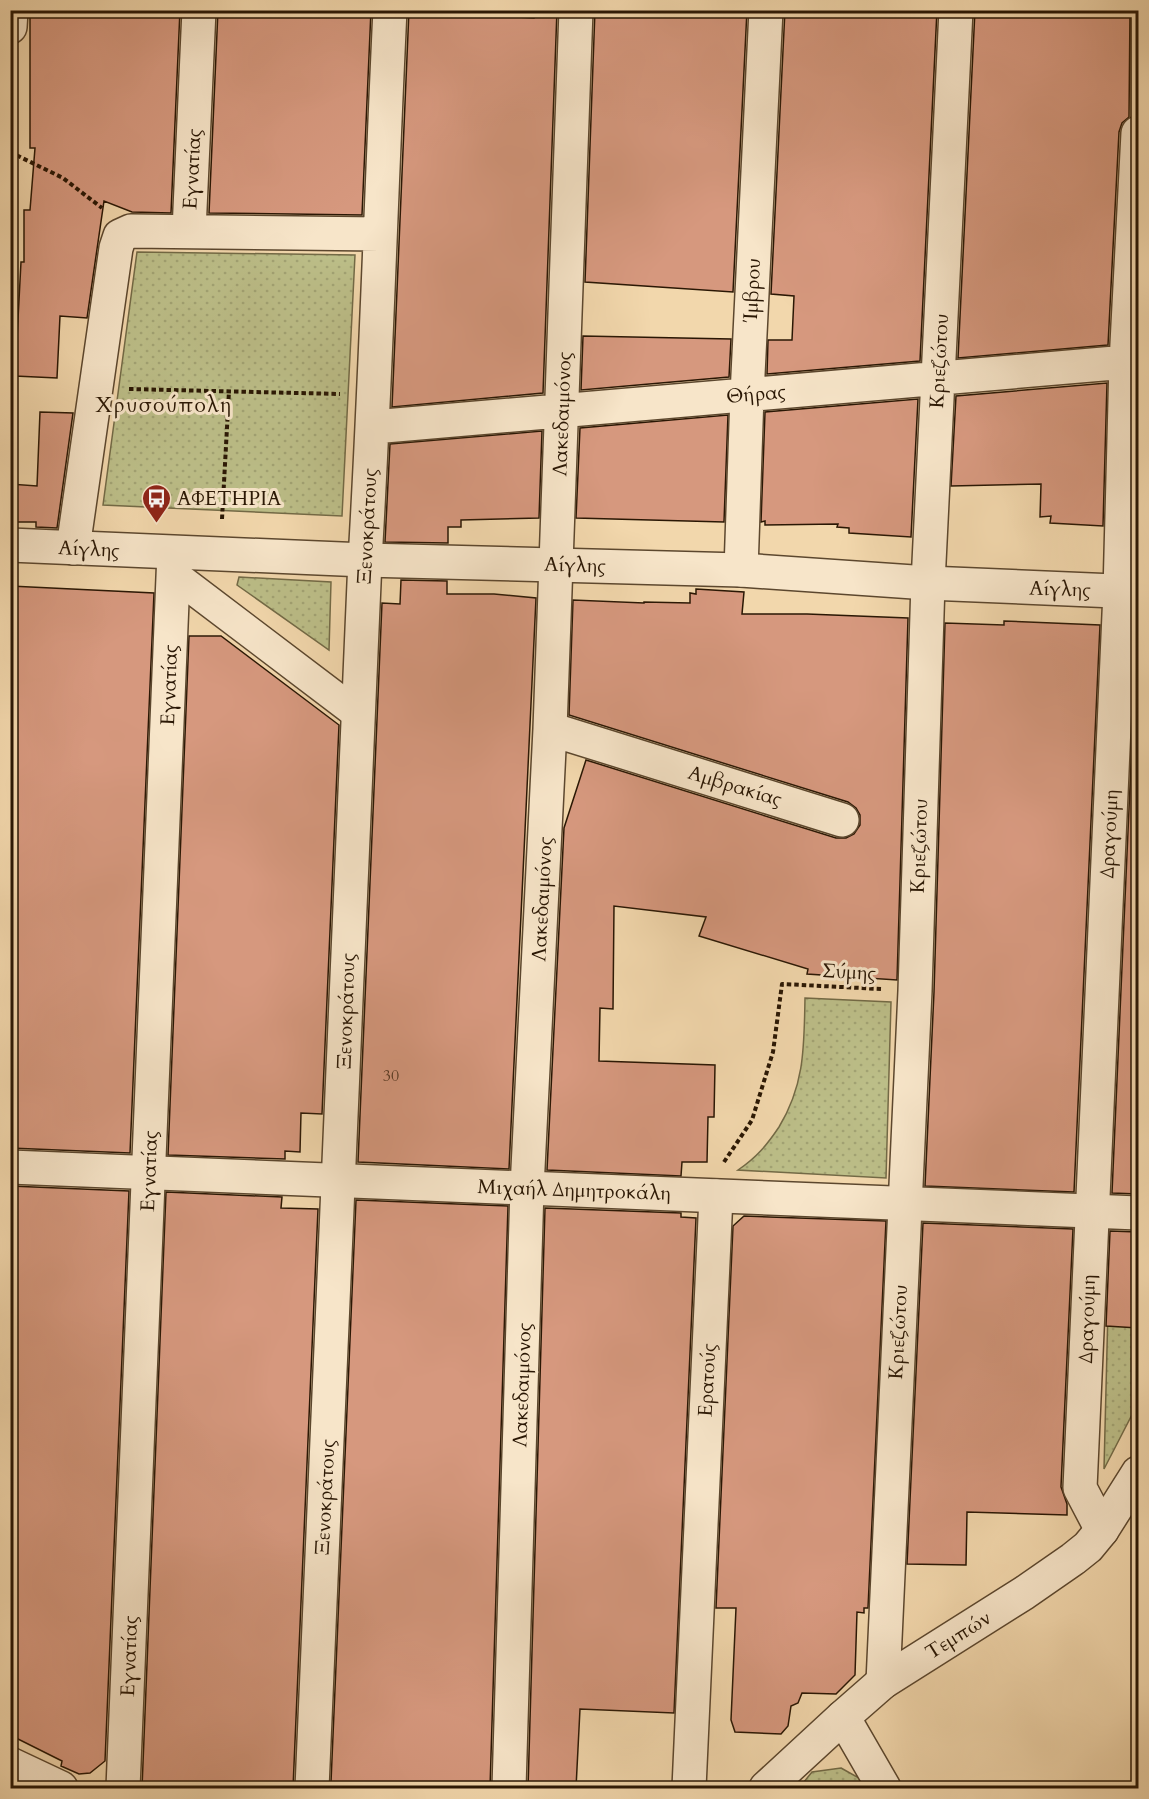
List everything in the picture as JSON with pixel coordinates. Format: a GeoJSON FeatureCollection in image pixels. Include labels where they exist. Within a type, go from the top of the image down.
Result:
{"type":"FeatureCollection","features":[{"type":"Feature","properties":{"kind":"street"},"geometry":{"type":"LineString","coordinates":[[10,27],[11,10]]}},
{"type":"Feature","properties":{"kind":"street","name":"Εγνατίας"},"geometry":{"type":"LineString","coordinates":[[73,548],[116,248],[120,236],[131,231],[189,231],[199,10]]}},
{"type":"Feature","properties":{"kind":"street","name":"Ξενοκράτους"},"geometry":{"type":"LineString","coordinates":[[312,1788],[390,10]]}},
{"type":"Feature","properties":{"kind":"street","name":"Λακεδαιμόνος"},"geometry":{"type":"LineString","coordinates":[[509,1788],[527,1188],[550,729],[576,10]]}},
{"type":"Feature","properties":{"kind":"street","name":"Ίμβρου"},"geometry":{"type":"LineString","coordinates":[[741,570],[747,394],[766,10]]}},
{"type":"Feature","properties":{"kind":"street","name":"Κριεζώτου"},"geometry":{"type":"LineString","coordinates":[[883,1682],[915,990],[928,583],[956,10]]}},
{"type":"Feature","properties":{"kind":"street","name":"Δραγούμη"},"geometry":{"type":"LineString","coordinates":[[1102,1530],[1080,1488],[1092,1211],[1129,592],[1138,133]]}},
{"type":"Feature","properties":{"kind":"street"},"geometry":{"type":"LineString","coordinates":[[189,231],[379,234]]}},
{"type":"Feature","properties":{"kind":"street","name":"Θήρας"},"geometry":{"type":"LineString","coordinates":[[373,427],[1132,362]]}},
{"type":"Feature","properties":{"kind":"street","name":"Αίγλης"},"geometry":{"type":"LineString","coordinates":[[10,545],[73,548],[174,564],[219,554],[741,570],[928,583],[1129,592]]}},
{"type":"Feature","properties":{"kind":"street"},"geometry":{"type":"LineString","coordinates":[[174,564],[359,715]]}},
{"type":"Feature","properties":{"kind":"street","name":"Εγνατίας"},"geometry":{"type":"LineString","coordinates":[[123,1788],[174,564]]}},
{"type":"Feature","properties":{"kind":"street","name":"Αμβρακίας"},"geometry":{"type":"LineString","coordinates":[[550,729],[842,820]]}},
{"type":"Feature","properties":{"kind":"street","name":"Μιχαήλ Δημητροκάλη"},"geometry":{"type":"LineString","coordinates":[[10,1167],[1138,1212]]}},
{"type":"Feature","properties":{"kind":"street","name":"Ερατούς"},"geometry":{"type":"LineString","coordinates":[[689,1788],[716,1196]]}},
{"type":"Feature","properties":{"kind":"street","name":"Τεμπών"},"geometry":{"type":"LineString","coordinates":[[766,1788],[883,1682],[1058,1570],[1088,1547],[1102,1530],[1138,1473]]}},
{"type":"Feature","properties":{"kind":"street"},"geometry":{"type":"LineString","coordinates":[[843,1716],[884,1788]]}},
{"type":"Feature","properties":{"kind":"street"},"geometry":{"type":"LineString","coordinates":[[10,1764],[61,1788]]}},
{"type":"Feature","properties":{"kind":"path"},"geometry":{"type":"LineString","coordinates":[[10,152],[63,178],[99,204]]}},
{"type":"Feature","properties":{"kind":"path"},"geometry":{"type":"LineString","coordinates":[[96,389],[374,394]]}},
{"type":"Feature","properties":{"kind":"path"},"geometry":{"type":"LineString","coordinates":[[219,554],[229,391]]}},
{"type":"Feature","properties":{"kind":"path","name":"Σύμης"},"geometry":{"type":"LineString","coordinates":[[716,1196],[723,1163],[752,1120],[770,1064],[782,984],[915,990]]}},
{"type":"Feature","properties":{"kind":"green space"},"geometry":{"type":"Polygon","coordinates":[[[137,252],[355,255],[342,516],[103,505],[137,252]]]}},
{"type":"Feature","properties":{"kind":"green space"},"geometry":{"type":"Polygon","coordinates":[[[239,577],[331,582],[329,650],[237,585],[239,577]]]}},
{"type":"Feature","properties":{"kind":"green space"},"geometry":{"type":"Polygon","coordinates":[[[805,998],[891,1002],[886,1178],[738,1170],[756,1156],[770,1140],[788,1111],[801,1064],[805,998]]]}},
{"type":"Feature","properties":{"kind":"green space"},"geometry":{"type":"Polygon","coordinates":[[[1108,1309],[1138,1311],[1138,1403],[1104,1469],[1108,1309]]]}},
{"type":"Feature","properties":{"kind":"green space"},"geometry":{"type":"Polygon","coordinates":[[[841,1768],[859,1778],[865,1788],[799,1788],[812,1772],[841,1768]]]}},
{"type":"Feature","properties":{"kind":"building"},"geometry":{"type":"Polygon","coordinates":[[[30,10],[180,10],[171,213],[132,212],[104,201],[87,318],[60,316],[57,378],[15,376],[21,262],[24,262],[24,210],[30,210],[35,148],[30,148],[30,10]]]}},
{"type":"Feature","properties":{"kind":"building"},"geometry":{"type":"Polygon","coordinates":[[[218,10],[371,10],[362,215],[209,213],[218,10]]]}},
{"type":"Feature","properties":{"kind":"building"},"geometry":{"type":"Polygon","coordinates":[[[409,10],[467,10],[467,13],[481,13],[481,15],[534,18],[535,10],[557,10],[543,393],[392,407],[409,10]]]}},
{"type":"Feature","properties":{"kind":"building"},"geometry":{"type":"Polygon","coordinates":[[[595,10],[747,10],[733,292],[585,282],[595,10]]]}},
{"type":"Feature","properties":{"kind":"building"},"geometry":{"type":"Polygon","coordinates":[[[785,10],[937,10],[920,361],[767,374],[768,340],[792,340],[794,296],[771,294],[785,10]]]}},
{"type":"Feature","properties":{"kind":"building"},"geometry":{"type":"Polygon","coordinates":[[[975,10],[1130,10],[1129,117],[1122,123],[1119,132],[1108,345],[958,358],[975,10]]]}},
{"type":"Feature","properties":{"kind":"building"},"geometry":{"type":"Polygon","coordinates":[[[583,336],[731,339],[729,377],[581,390],[583,336]]]}},
{"type":"Feature","properties":{"kind":"building"},"geometry":{"type":"Polygon","coordinates":[[[1107,383],[1103,526],[1050,523],[1051,516],[1040,517],[1041,484],[951,486],[956,396],[1107,383]]]}},
{"type":"Feature","properties":{"kind":"building"},"geometry":{"type":"Polygon","coordinates":[[[918,399],[911,537],[849,533],[849,528],[837,527],[838,524],[765,525],[765,521],[761,522],[765,412],[918,399]]]}},
{"type":"Feature","properties":{"kind":"building"},"geometry":{"type":"Polygon","coordinates":[[[40,412],[73,413],[57,528],[36,527],[36,522],[10,522],[10,484],[37,486],[40,412]]]}},
{"type":"Feature","properties":{"kind":"building"},"geometry":{"type":"Polygon","coordinates":[[[728,415],[724,522],[576,518],[580,428],[728,415]]]}},
{"type":"Feature","properties":{"kind":"building"},"geometry":{"type":"Polygon","coordinates":[[[542,431],[539,518],[461,520],[461,527],[448,527],[448,543],[385,542],[390,444],[542,431]]]}},
{"type":"Feature","properties":{"kind":"building"},"geometry":{"type":"Polygon","coordinates":[[[401,580],[447,581],[447,594],[494,594],[536,598],[509,1169],[358,1162],[382,603],[400,604],[401,580]]]}},
{"type":"Feature","properties":{"kind":"building"},"geometry":{"type":"Polygon","coordinates":[[[10,586],[154,593],[130,1153],[10,1148],[10,586]]]}},
{"type":"Feature","properties":{"kind":"building"},"geometry":{"type":"Polygon","coordinates":[[[696,589],[744,592],[742,614],[908,618],[897,980],[807,974],[808,969],[699,936],[706,917],[614,906],[613,1009],[600,1008],[599,1061],[715,1065],[714,1117],[708,1117],[707,1162],[682,1162],[681,1176],[547,1170],[564,828],[586,760],[836,838],[846,838],[854,834],[860,825],[860,815],[856,808],[848,802],[569,715],[573,600],[690,603],[690,593],[696,594],[696,589]]]}},
{"type":"Feature","properties":{"kind":"building"},"geometry":{"type":"Polygon","coordinates":[[[1004,621],[1100,625],[1074,1192],[925,1186],[934,992],[945,623],[1004,625],[1004,621]]]}},
{"type":"Feature","properties":{"kind":"building"},"geometry":{"type":"Polygon","coordinates":[[[1138,628],[1138,1194],[1112,1193],[1138,628]]]}},
{"type":"Feature","properties":{"kind":"building"},"geometry":{"type":"Polygon","coordinates":[[[189,636],[221,636],[339,725],[322,1114],[301,1113],[300,1152],[285,1151],[285,1159],[168,1155],[189,636]]]}},
{"type":"Feature","properties":{"kind":"building"},"geometry":{"type":"Polygon","coordinates":[[[10,1186],[129,1191],[105,1761],[90,1773],[79,1774],[61,1766],[62,1761],[10,1735],[10,1186]]]}},
{"type":"Feature","properties":{"kind":"building"},"geometry":{"type":"Polygon","coordinates":[[[166,1192],[282,1197],[281,1208],[318,1209],[293,1788],[142,1788],[166,1192]]]}},
{"type":"Feature","properties":{"kind":"building"},"geometry":{"type":"Polygon","coordinates":[[[356,1200],[508,1206],[490,1788],[392,1788],[392,1783],[331,1782],[356,1200]]]}},
{"type":"Feature","properties":{"kind":"building"},"geometry":{"type":"Polygon","coordinates":[[[545,1208],[681,1213],[681,1217],[696,1218],[674,1713],[580,1709],[576,1788],[528,1788],[545,1208]]]}},
{"type":"Feature","properties":{"kind":"building"},"geometry":{"type":"Polygon","coordinates":[[[744,1216],[886,1221],[868,1608],[864,1608],[864,1613],[857,1612],[855,1675],[836,1694],[802,1693],[798,1703],[791,1706],[788,1726],[781,1734],[735,1732],[731,1720],[736,1608],[716,1608],[733,1226],[744,1216]]]}},
{"type":"Feature","properties":{"kind":"building"},"geometry":{"type":"Polygon","coordinates":[[[923,1223],[1073,1229],[1061,1487],[1067,1504],[1067,1515],[967,1512],[966,1565],[907,1564],[923,1223]]]}},
{"type":"Feature","properties":{"kind":"building"},"geometry":{"type":"Polygon","coordinates":[[[1110,1231],[1138,1232],[1138,1328],[1106,1326],[1110,1231]]]}},
{"type":"Feature","properties":{"kind":"place","name":"ΑΦΕΤΗΡΙΑ"},"geometry":{"type":"Point","coordinates":[156,524]}},
{"type":"Feature","properties":{"kind":"district","name":"Χρυσούπολη"},"geometry":{"type":"Point","coordinates":[164,405]}}]}
